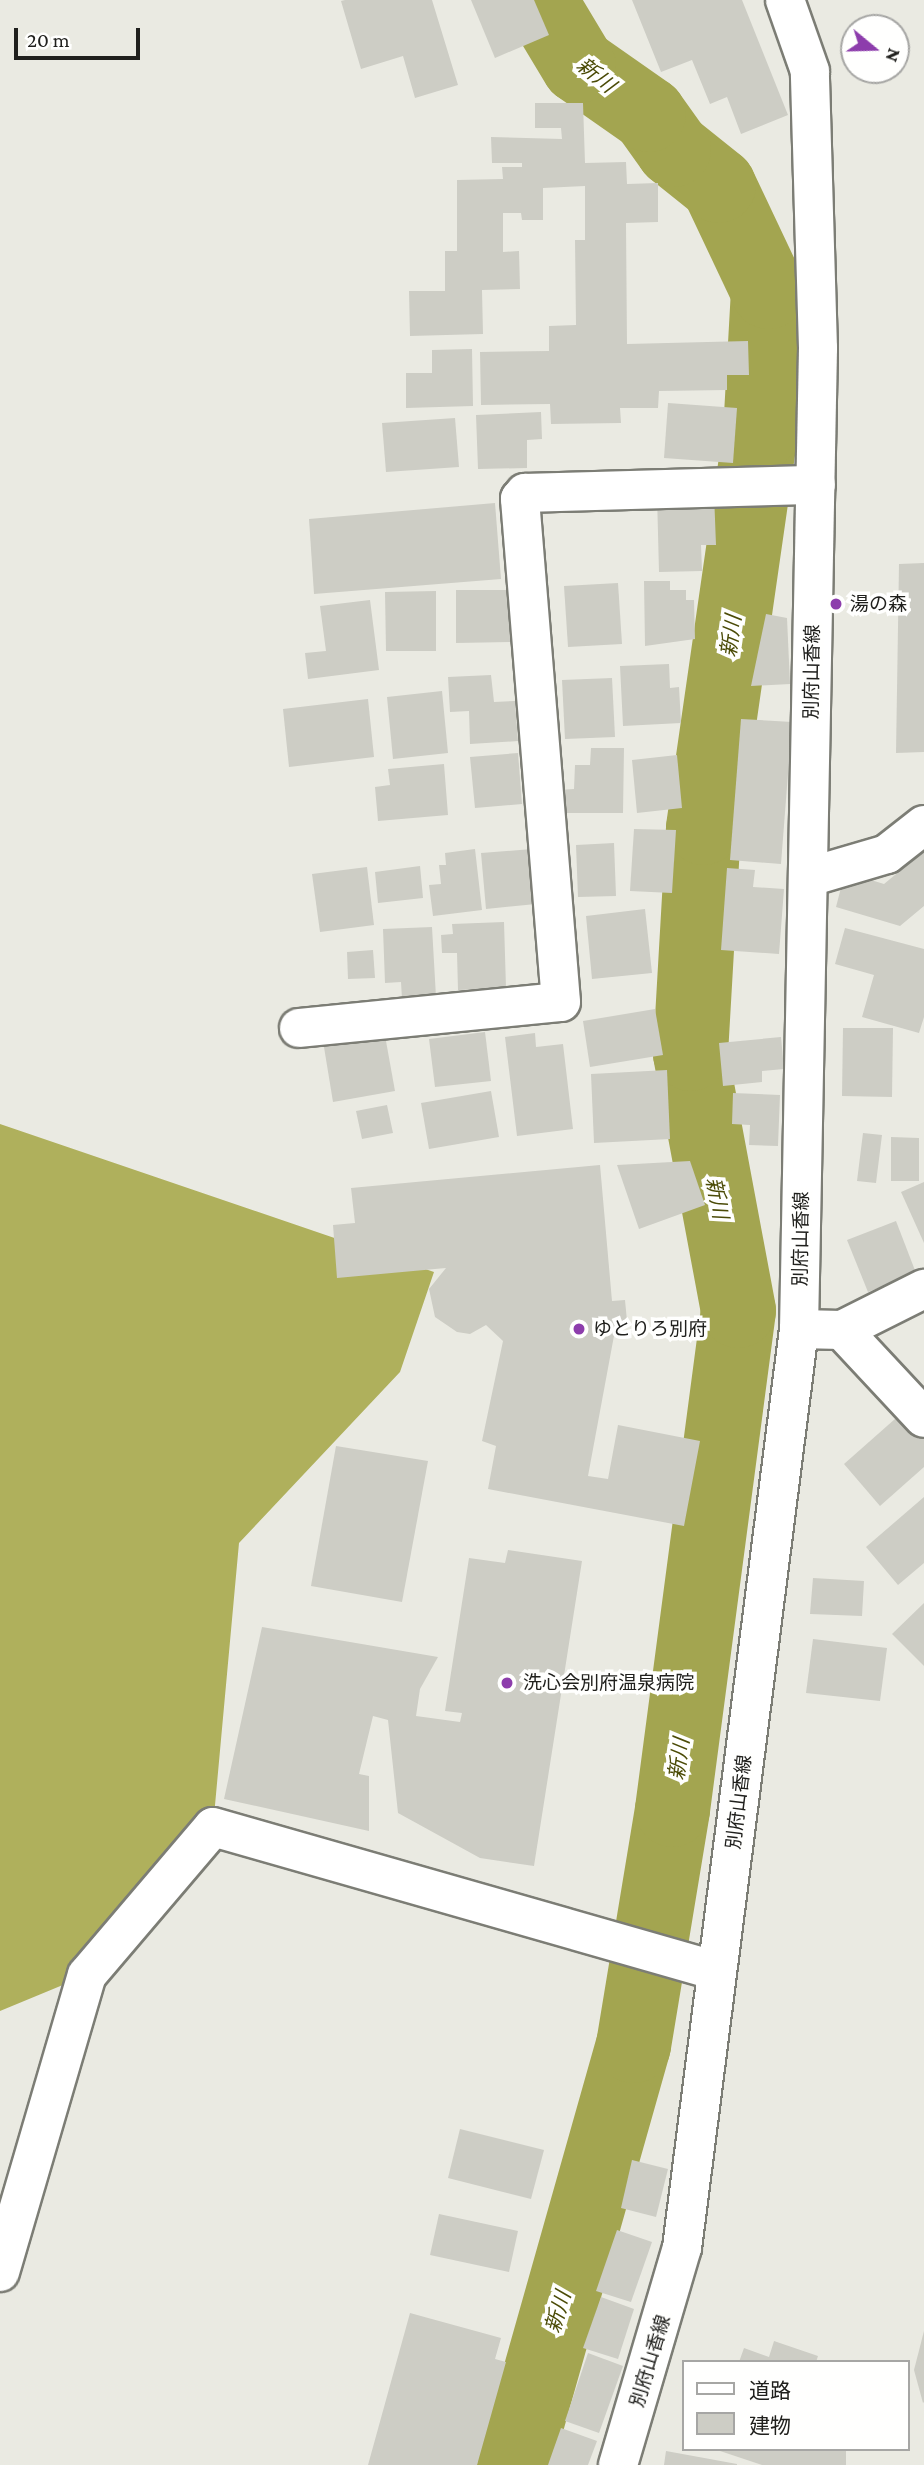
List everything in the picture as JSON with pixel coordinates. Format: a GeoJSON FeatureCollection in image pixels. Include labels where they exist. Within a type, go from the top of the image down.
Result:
{"type":"FeatureCollection","features":[{"type":"Feature","properties":{"kind":"main road","name":"別府山香線"},"geometry":{"type":"LineString","coordinates":[[618,2465],[682,2248],[799,1329],[810,877],[799,485],[818,348],[810,71],[785,0]]}},
{"type":"Feature","properties":{"kind":"main road"},"geometry":{"type":"LineString","coordinates":[[299,1028],[561,1002],[520,499],[524,493],[799,485]]}},
{"type":"Feature","properties":{"kind":"main road"},"geometry":{"type":"LineString","coordinates":[[810,877],[887,854],[924,825]]}},
{"type":"Feature","properties":{"kind":"main road"},"geometry":{"type":"LineString","coordinates":[[799,1329],[842,1330],[924,1289]]}},
{"type":"Feature","properties":{"kind":"main road"},"geometry":{"type":"LineString","coordinates":[[842,1330],[924,1418]]}},
{"type":"Feature","properties":{"kind":"main road"},"geometry":{"type":"LineString","coordinates":[[0,2272],[87,1975],[213,1828],[717,1971]]}},
{"type":"Feature","properties":{"kind":"shaded area"},"geometry":{"type":"Polygon","coordinates":[[[0,1124],[434,1272],[400,1372],[239,1543],[213,1827],[87,1975],[0,2011],[0,1124]]]}},
{"type":"Feature","properties":{"kind":"building"},"geometry":{"type":"Polygon","coordinates":[[[432,0],[458,85],[415,98],[403,56],[361,69],[341,1],[432,0]]]}},
{"type":"Feature","properties":{"kind":"building"},"geometry":{"type":"Polygon","coordinates":[[[471,0],[534,0],[549,35],[495,58],[471,0]]]}},
{"type":"Feature","properties":{"kind":"building"},"geometry":{"type":"Polygon","coordinates":[[[632,0],[742,0],[788,115],[741,134],[727,97],[710,104],[692,60],[661,72],[632,0]]]}},
{"type":"Feature","properties":{"kind":"building"},"geometry":{"type":"Polygon","coordinates":[[[535,103],[583,103],[585,163],[626,162],[627,184],[658,183],[658,222],[626,223],[627,344],[748,341],[749,375],[727,375],[727,390],[659,391],[658,408],[620,408],[621,423],[551,424],[550,404],[481,405],[480,352],[549,351],[549,326],[576,325],[575,240],[585,240],[585,186],[543,188],[543,220],[522,220],[521,213],[503,213],[503,252],[519,251],[520,289],[482,290],[483,334],[410,336],[409,291],[445,291],[445,251],[457,251],[457,180],[503,179],[502,167],[522,167],[522,163],[492,163],[491,137],[562,139],[561,128],[535,128],[535,103]]]}},
{"type":"Feature","properties":{"kind":"building"},"geometry":{"type":"Polygon","coordinates":[[[472,349],[473,406],[406,408],[406,373],[432,373],[432,350],[472,349]]]}},
{"type":"Feature","properties":{"kind":"building"},"geometry":{"type":"Polygon","coordinates":[[[668,403],[737,408],[733,463],[664,458],[668,403]]]}},
{"type":"Feature","properties":{"kind":"building"},"geometry":{"type":"Polygon","coordinates":[[[541,412],[542,439],[527,440],[527,468],[478,469],[476,415],[541,412]]]}},
{"type":"Feature","properties":{"kind":"building"},"geometry":{"type":"Polygon","coordinates":[[[455,418],[459,467],[386,472],[382,423],[455,418]]]}},
{"type":"Feature","properties":{"kind":"building"},"geometry":{"type":"Polygon","coordinates":[[[714,493],[716,545],[701,545],[702,571],[659,572],[657,495],[714,493]]]}},
{"type":"Feature","properties":{"kind":"building"},"geometry":{"type":"Polygon","coordinates":[[[495,503],[501,579],[314,594],[309,519],[495,503]]]}},
{"type":"Feature","properties":{"kind":"building"},"geometry":{"type":"Polygon","coordinates":[[[924,563],[924,752],[896,753],[899,564],[924,563]]]}},
{"type":"Feature","properties":{"kind":"building"},"geometry":{"type":"Polygon","coordinates":[[[644,581],[670,581],[670,590],[686,590],[686,600],[694,600],[695,639],[645,646],[644,581]]]}},
{"type":"Feature","properties":{"kind":"building"},"geometry":{"type":"Polygon","coordinates":[[[618,583],[622,644],[568,647],[564,586],[618,583]]]}},
{"type":"Feature","properties":{"kind":"building"},"geometry":{"type":"Polygon","coordinates":[[[456,590],[512,590],[512,642],[456,643],[456,590]]]}},
{"type":"Feature","properties":{"kind":"building"},"geometry":{"type":"Polygon","coordinates":[[[436,591],[436,651],[386,651],[385,592],[436,591]]]}},
{"type":"Feature","properties":{"kind":"building"},"geometry":{"type":"Polygon","coordinates":[[[370,600],[379,670],[308,679],[305,653],[326,651],[320,606],[370,600]]]}},
{"type":"Feature","properties":{"kind":"building"},"geometry":{"type":"Polygon","coordinates":[[[766,614],[787,618],[790,684],[751,686],[766,614]]]}},
{"type":"Feature","properties":{"kind":"building"},"geometry":{"type":"Polygon","coordinates":[[[669,664],[670,688],[679,687],[681,723],[623,726],[620,666],[669,664]]]}},
{"type":"Feature","properties":{"kind":"building"},"geometry":{"type":"Polygon","coordinates":[[[491,675],[494,702],[515,701],[518,741],[470,744],[469,711],[450,712],[448,677],[491,675]]]}},
{"type":"Feature","properties":{"kind":"building"},"geometry":{"type":"Polygon","coordinates":[[[612,678],[615,737],[565,739],[562,680],[612,678]]]}},
{"type":"Feature","properties":{"kind":"building"},"geometry":{"type":"Polygon","coordinates":[[[442,691],[448,753],[393,759],[387,697],[442,691]]]}},
{"type":"Feature","properties":{"kind":"building"},"geometry":{"type":"Polygon","coordinates":[[[368,699],[374,757],[289,767],[283,709],[368,699]]]}},
{"type":"Feature","properties":{"kind":"building"},"geometry":{"type":"Polygon","coordinates":[[[741,719],[792,722],[781,864],[730,860],[741,719]]]}},
{"type":"Feature","properties":{"kind":"building"},"geometry":{"type":"Polygon","coordinates":[[[591,748],[624,748],[623,813],[558,813],[559,790],[574,789],[575,765],[590,765],[591,748]]]}},
{"type":"Feature","properties":{"kind":"building"},"geometry":{"type":"Polygon","coordinates":[[[518,753],[522,804],[475,808],[470,757],[518,753]]]}},
{"type":"Feature","properties":{"kind":"building"},"geometry":{"type":"Polygon","coordinates":[[[677,755],[682,808],[637,813],[632,760],[677,755]]]}},
{"type":"Feature","properties":{"kind":"building"},"geometry":{"type":"Polygon","coordinates":[[[444,764],[448,815],[378,821],[375,787],[390,785],[388,769],[444,764]]]}},
{"type":"Feature","properties":{"kind":"building"},"geometry":{"type":"Polygon","coordinates":[[[634,829],[676,830],[672,893],[630,891],[634,829]]]}},
{"type":"Feature","properties":{"kind":"building"},"geometry":{"type":"Polygon","coordinates":[[[614,843],[616,896],[578,897],[576,845],[614,843]]]}},
{"type":"Feature","properties":{"kind":"building"},"geometry":{"type":"Polygon","coordinates":[[[475,849],[482,910],[433,916],[429,885],[441,884],[439,865],[446,865],[445,853],[475,849]]]}},
{"type":"Feature","properties":{"kind":"building"},"geometry":{"type":"Polygon","coordinates":[[[532,849],[536,904],[486,909],[481,853],[532,849]]]}},
{"type":"Feature","properties":{"kind":"building"},"geometry":{"type":"Polygon","coordinates":[[[924,851],[924,906],[900,926],[836,907],[845,872],[884,884],[924,851]]]}},
{"type":"Feature","properties":{"kind":"building"},"geometry":{"type":"Polygon","coordinates":[[[420,866],[423,898],[378,903],[375,872],[420,866]]]}},
{"type":"Feature","properties":{"kind":"building"},"geometry":{"type":"Polygon","coordinates":[[[367,867],[374,925],[320,932],[312,874],[367,867]]]}},
{"type":"Feature","properties":{"kind":"building"},"geometry":{"type":"Polygon","coordinates":[[[727,868],[755,870],[753,887],[784,889],[779,954],[721,950],[727,868]]]}},
{"type":"Feature","properties":{"kind":"building"},"geometry":{"type":"Polygon","coordinates":[[[645,909],[652,973],[592,979],[586,916],[645,909]]]}},
{"type":"Feature","properties":{"kind":"building"},"geometry":{"type":"Polygon","coordinates":[[[504,922],[506,988],[458,990],[457,953],[442,953],[441,935],[453,934],[452,924],[504,922]]]}},
{"type":"Feature","properties":{"kind":"building"},"geometry":{"type":"Polygon","coordinates":[[[432,927],[436,997],[402,999],[401,982],[385,983],[383,929],[432,927]]]}},
{"type":"Feature","properties":{"kind":"building"},"geometry":{"type":"Polygon","coordinates":[[[845,928],[924,949],[924,1017],[919,1033],[862,1017],[874,975],[835,964],[845,928]]]}},
{"type":"Feature","properties":{"kind":"building"},"geometry":{"type":"Polygon","coordinates":[[[373,950],[375,978],[348,979],[347,952],[373,950]]]}},
{"type":"Feature","properties":{"kind":"building"},"geometry":{"type":"Polygon","coordinates":[[[655,1009],[663,1055],[590,1067],[583,1021],[655,1009]]]}},
{"type":"Feature","properties":{"kind":"building"},"geometry":{"type":"Polygon","coordinates":[[[843,1028],[893,1028],[892,1097],[842,1096],[843,1028]]]}},
{"type":"Feature","properties":{"kind":"building"},"geometry":{"type":"Polygon","coordinates":[[[384,1030],[395,1091],[333,1102],[323,1041],[384,1030]]]}},
{"type":"Feature","properties":{"kind":"building"},"geometry":{"type":"Polygon","coordinates":[[[485,1032],[491,1081],[435,1087],[429,1039],[485,1032]]]}},
{"type":"Feature","properties":{"kind":"building"},"geometry":{"type":"Polygon","coordinates":[[[535,1033],[536,1047],[563,1044],[573,1129],[517,1136],[505,1037],[535,1033]]]}},
{"type":"Feature","properties":{"kind":"building"},"geometry":{"type":"Polygon","coordinates":[[[781,1037],[784,1069],[762,1071],[762,1082],[723,1086],[719,1043],[781,1037]]]}},
{"type":"Feature","properties":{"kind":"building"},"geometry":{"type":"Polygon","coordinates":[[[667,1070],[670,1139],[594,1143],[591,1074],[667,1070]]]}},
{"type":"Feature","properties":{"kind":"building"},"geometry":{"type":"Polygon","coordinates":[[[491,1091],[499,1137],[429,1149],[421,1103],[491,1091]]]}},
{"type":"Feature","properties":{"kind":"building"},"geometry":{"type":"Polygon","coordinates":[[[733,1093],[780,1095],[778,1146],[749,1145],[750,1125],[732,1124],[733,1093]]]}},
{"type":"Feature","properties":{"kind":"building"},"geometry":{"type":"Polygon","coordinates":[[[387,1105],[393,1133],[362,1139],[356,1111],[387,1105]]]}},
{"type":"Feature","properties":{"kind":"building"},"geometry":{"type":"Polygon","coordinates":[[[863,1133],[882,1135],[876,1183],[857,1181],[863,1133]]]}},
{"type":"Feature","properties":{"kind":"building"},"geometry":{"type":"Polygon","coordinates":[[[891,1137],[919,1138],[919,1181],[891,1181],[891,1137]]]}},
{"type":"Feature","properties":{"kind":"building"},"geometry":{"type":"Polygon","coordinates":[[[690,1161],[705,1205],[639,1229],[617,1165],[690,1161]]]}},
{"type":"Feature","properties":{"kind":"building"},"geometry":{"type":"Polygon","coordinates":[[[600,1165],[612,1301],[625,1300],[627,1321],[616,1325],[588,1476],[608,1479],[618,1425],[700,1441],[684,1526],[488,1489],[496,1446],[482,1441],[503,1341],[486,1325],[470,1334],[457,1332],[435,1317],[429,1289],[446,1268],[337,1278],[333,1225],[355,1223],[351,1188],[600,1165]]]}},
{"type":"Feature","properties":{"kind":"building"},"geometry":{"type":"Polygon","coordinates":[[[924,1182],[924,1243],[901,1192],[924,1182]]]}},
{"type":"Feature","properties":{"kind":"building"},"geometry":{"type":"Polygon","coordinates":[[[896,1221],[916,1273],[868,1292],[847,1240],[896,1221]]]}},
{"type":"Feature","properties":{"kind":"building"},"geometry":{"type":"Polygon","coordinates":[[[904,1411],[924,1433],[924,1467],[880,1506],[844,1464],[904,1411]]]}},
{"type":"Feature","properties":{"kind":"building"},"geometry":{"type":"Polygon","coordinates":[[[336,1446],[428,1461],[402,1602],[311,1586],[336,1446]]]}},
{"type":"Feature","properties":{"kind":"building"},"geometry":{"type":"Polygon","coordinates":[[[924,1497],[924,1563],[898,1585],[866,1547],[924,1497]]]}},
{"type":"Feature","properties":{"kind":"building"},"geometry":{"type":"Polygon","coordinates":[[[508,1550],[582,1561],[534,1866],[480,1858],[398,1813],[388,1720],[373,1716],[359,1774],[369,1776],[369,1831],[224,1799],[262,1627],[438,1657],[420,1689],[416,1716],[460,1722],[462,1713],[445,1711],[469,1558],[505,1563],[508,1550]]]}},
{"type":"Feature","properties":{"kind":"building"},"geometry":{"type":"Polygon","coordinates":[[[813,1578],[864,1581],[862,1616],[810,1614],[813,1578]]]}},
{"type":"Feature","properties":{"kind":"building"},"geometry":{"type":"Polygon","coordinates":[[[924,1603],[924,1666],[892,1634],[924,1603]]]}},
{"type":"Feature","properties":{"kind":"building"},"geometry":{"type":"Polygon","coordinates":[[[813,1639],[887,1648],[880,1701],[806,1693],[813,1639]]]}},
{"type":"Feature","properties":{"kind":"building"},"geometry":{"type":"Polygon","coordinates":[[[460,2129],[544,2150],[531,2199],[448,2178],[460,2129]]]}},
{"type":"Feature","properties":{"kind":"building"},"geometry":{"type":"Polygon","coordinates":[[[632,2160],[668,2169],[656,2217],[621,2208],[632,2160]]]}},
{"type":"Feature","properties":{"kind":"building"},"geometry":{"type":"Polygon","coordinates":[[[439,2214],[518,2231],[509,2272],[430,2255],[439,2214]]]}},
{"type":"Feature","properties":{"kind":"building"},"geometry":{"type":"Polygon","coordinates":[[[617,2230],[652,2242],[631,2302],[596,2291],[617,2230]]]}},
{"type":"Feature","properties":{"kind":"building"},"geometry":{"type":"Polygon","coordinates":[[[601,2297],[634,2309],[618,2359],[583,2348],[601,2297]]]}},
{"type":"Feature","properties":{"kind":"building"},"geometry":{"type":"Polygon","coordinates":[[[410,2313],[501,2338],[495,2359],[506,2362],[477,2465],[368,2465],[410,2313]]]}},
{"type":"Feature","properties":{"kind":"building"},"geometry":{"type":"Polygon","coordinates":[[[924,2331],[924,2402],[923,2403],[914,2370],[924,2331]]]}},
{"type":"Feature","properties":{"kind":"building"},"geometry":{"type":"Polygon","coordinates":[[[774,2341],[818,2356],[817,2360],[740,2360],[744,2348],[769,2357],[774,2341]]]}},
{"type":"Feature","properties":{"kind":"building"},"geometry":{"type":"Polygon","coordinates":[[[588,2353],[623,2366],[599,2433],[565,2421],[588,2353]]]}},
{"type":"Feature","properties":{"kind":"building"},"geometry":{"type":"Polygon","coordinates":[[[561,2428],[597,2441],[588,2465],[548,2465],[561,2428]]]}},
{"type":"Feature","properties":{"kind":"building"},"geometry":{"type":"Polygon","coordinates":[[[666,2451],[737,2464],[737,2465],[664,2465],[666,2451]]]}},
{"type":"Feature","properties":{"kind":"building"},"geometry":{"type":"Polygon","coordinates":[[[720,2451],[846,2451],[846,2465],[762,2465],[720,2451]]]}},
{"type":"Feature","properties":{"kind":"waterway","name":"新川"},"geometry":{"type":"LineString","coordinates":[[514,2465],[633,2045],[672,1809],[738,1310],[690,1053],[703,827],[760,433],[768,291],[718,185],[673,149],[648,114],[578,65],[539,0]]}},
{"type":"Feature","properties":{"kind":"place","name":"湯の森"},"geometry":{"type":"Point","coordinates":[836,604]}},
{"type":"Feature","properties":{"kind":"place","name":"ゆとりろ別府"},"geometry":{"type":"Point","coordinates":[579,1329]}},
{"type":"Feature","properties":{"kind":"place","name":"洗心会別府温泉病院"},"geometry":{"type":"Point","coordinates":[507,1683]}}]}
